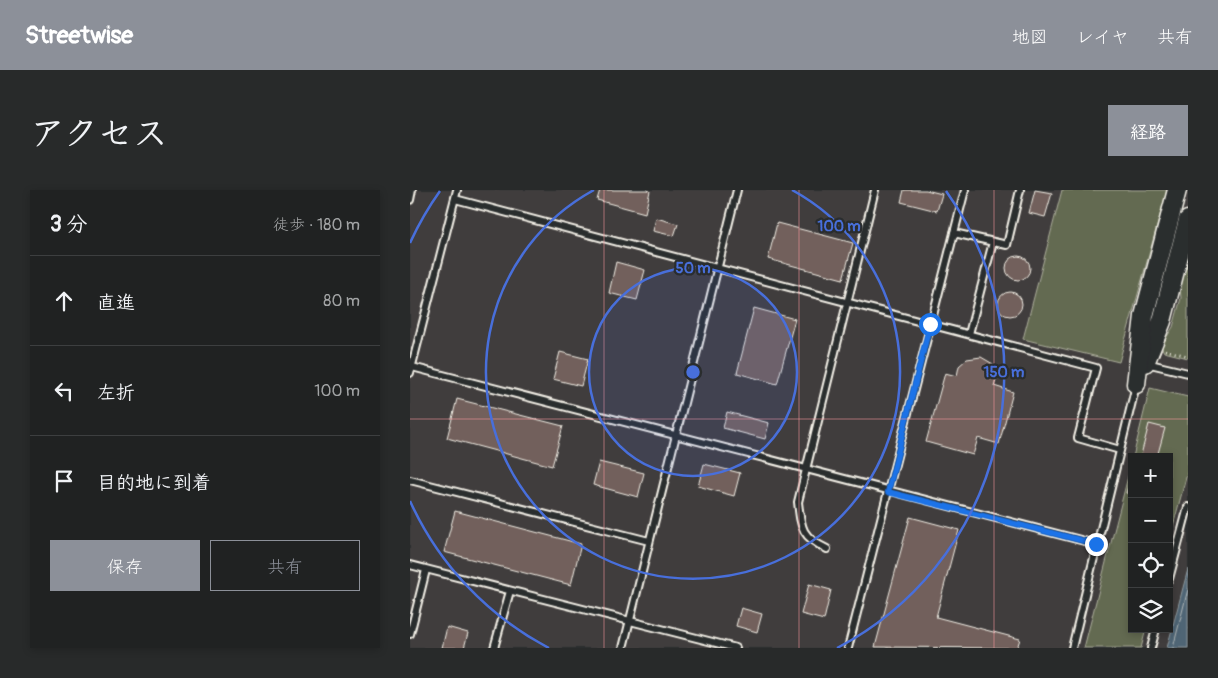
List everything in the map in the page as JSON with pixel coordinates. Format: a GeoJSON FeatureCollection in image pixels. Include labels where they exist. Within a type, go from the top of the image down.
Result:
{"type":"FeatureCollection","features":[{"type":"Feature","properties":{"kind":"street"},"geometry":{"type":"LineString","coordinates":[[1136,384],[1144,316],[1177,190]]}},
{"type":"Feature","properties":{"kind":"street"},"geometry":{"type":"LineString","coordinates":[[1136,384],[1162,321],[1188,220]]}},
{"type":"Feature","properties":{"kind":"lane"},"geometry":{"type":"LineString","coordinates":[[410,200],[412,190]]}},
{"type":"Feature","properties":{"kind":"lane"},"geometry":{"type":"LineString","coordinates":[[457,190],[411,370],[1096,544]]}},
{"type":"Feature","properties":{"kind":"lane"},"geometry":{"type":"LineString","coordinates":[[623,648],[737,190]]}},
{"type":"Feature","properties":{"kind":"lane"},"geometry":{"type":"LineString","coordinates":[[827,549],[810,540],[800,525],[798,502],[875,190]]}},
{"type":"Feature","properties":{"kind":"lane"},"geometry":{"type":"LineString","coordinates":[[848,648],[965,190]]}},
{"type":"Feature","properties":{"kind":"lane"},"geometry":{"type":"LineString","coordinates":[[954,233],[1007,245],[1020,190]]}},
{"type":"Feature","properties":{"kind":"lane"},"geometry":{"type":"LineString","coordinates":[[455,199],[1096,368],[1078,438],[1120,450]]}},
{"type":"Feature","properties":{"kind":"lane"},"geometry":{"type":"LineString","coordinates":[[969,334],[993,242]]}},
{"type":"Feature","properties":{"kind":"lane"},"geometry":{"type":"LineString","coordinates":[[1145,362],[1188,373]]}},
{"type":"Feature","properties":{"kind":"lane"},"geometry":{"type":"LineString","coordinates":[[1072,648],[1136,384]]}},
{"type":"Feature","properties":{"kind":"lane"},"geometry":{"type":"LineString","coordinates":[[410,480],[650,542]]}},
{"type":"Feature","properties":{"kind":"lane"},"geometry":{"type":"LineString","coordinates":[[1173,563],[1188,507]]}},
{"type":"Feature","properties":{"kind":"lane"},"geometry":{"type":"LineString","coordinates":[[410,565],[736,648]]}},
{"type":"Feature","properties":{"kind":"lane"},"geometry":{"type":"LineString","coordinates":[[410,634],[426,570]]}},
{"type":"Feature","properties":{"kind":"lane"},"geometry":{"type":"LineString","coordinates":[[494,648],[510,591]]}},
{"type":"Feature","properties":{"kind":"lane"},"geometry":{"type":"LineString","coordinates":[[1151,648],[1155,633]]}},
{"type":"Feature","properties":{"kind":"shaded area"},"geometry":{"type":"Polygon","coordinates":[[[410,190],[1188,190],[1188,569],[1173,625],[1173,453],[1128,453],[1128,633],[1171,633],[1167,648],[410,648],[410,190]]]}},
{"type":"Feature","properties":{"kind":"green space"},"geometry":{"type":"Polygon","coordinates":[[[1062,190],[1167,190],[1119,362],[1023,339],[1062,190]]]}},
{"type":"Feature","properties":{"kind":"green space"},"geometry":{"type":"Polygon","coordinates":[[[1188,242],[1188,358],[1164,352],[1161,346],[1173,327],[1181,298],[1179,274],[1188,242]]]}},
{"type":"Feature","properties":{"kind":"green space"},"geometry":{"type":"Polygon","coordinates":[[[1150,388],[1188,397],[1188,470],[1173,526],[1173,453],[1134,453],[1150,388]]]}},
{"type":"Feature","properties":{"kind":"green space"},"geometry":{"type":"Polygon","coordinates":[[[1128,477],[1128,633],[1145,633],[1141,648],[1084,648],[1128,477]]]}},
{"type":"Feature","properties":{"kind":"water"},"geometry":{"type":"Polygon","coordinates":[[[1188,569],[1188,648],[1167,648],[1171,633],[1173,633],[1173,625],[1188,569]]]}},
{"type":"Feature","properties":{"kind":"building"},"geometry":{"type":"Polygon","coordinates":[[[600,190],[650,191],[645,213],[597,200],[600,190]]]}},
{"type":"Feature","properties":{"kind":"building"},"geometry":{"type":"Polygon","coordinates":[[[904,190],[926,190],[942,194],[937,211],[901,202],[904,190]]]}},
{"type":"Feature","properties":{"kind":"building"},"geometry":{"type":"Polygon","coordinates":[[[1035,190],[1052,193],[1045,217],[1029,213],[1035,190]]]}},
{"type":"Feature","properties":{"kind":"building"},"geometry":{"type":"Polygon","coordinates":[[[656,218],[678,224],[674,236],[653,231],[656,218]]]}},
{"type":"Feature","properties":{"kind":"building"},"geometry":{"type":"Polygon","coordinates":[[[777,223],[853,243],[843,279],[768,259],[777,223]]]}},
{"type":"Feature","properties":{"kind":"building"},"geometry":{"type":"Polygon","coordinates":[[[1018,256],[1027,259],[1030,268],[1027,277],[1018,280],[1009,277],[1006,268],[1009,259],[1018,256]]]}},
{"type":"Feature","properties":{"kind":"building"},"geometry":{"type":"Polygon","coordinates":[[[616,262],[645,270],[637,300],[609,293],[616,262]]]}},
{"type":"Feature","properties":{"kind":"building"},"geometry":{"type":"Polygon","coordinates":[[[1010,292],[1019,295],[1022,304],[1019,313],[1010,316],[1001,313],[998,304],[1001,295],[1010,292]]]}},
{"type":"Feature","properties":{"kind":"building"},"geometry":{"type":"Polygon","coordinates":[[[754,308],[795,319],[777,384],[737,373],[754,308]]]}},
{"type":"Feature","properties":{"kind":"building"},"geometry":{"type":"Polygon","coordinates":[[[560,352],[588,359],[581,386],[553,379],[560,352]]]}},
{"type":"Feature","properties":{"kind":"building"},"geometry":{"type":"Polygon","coordinates":[[[981,357],[993,364],[997,376],[994,386],[1013,392],[999,444],[978,438],[973,455],[926,442],[945,373],[957,376],[959,366],[967,359],[981,357]]]}},
{"type":"Feature","properties":{"kind":"building"},"geometry":{"type":"Polygon","coordinates":[[[457,399],[563,426],[552,466],[447,438],[457,399]]]}},
{"type":"Feature","properties":{"kind":"building"},"geometry":{"type":"Polygon","coordinates":[[[727,412],[769,423],[765,439],[723,428],[727,412]]]}},
{"type":"Feature","properties":{"kind":"building"},"geometry":{"type":"Polygon","coordinates":[[[1149,424],[1165,428],[1158,453],[1142,453],[1149,424]]]}},
{"type":"Feature","properties":{"kind":"building"},"geometry":{"type":"Polygon","coordinates":[[[599,462],[644,473],[638,497],[593,485],[599,462]]]}},
{"type":"Feature","properties":{"kind":"building"},"geometry":{"type":"Polygon","coordinates":[[[704,464],[740,473],[734,496],[698,486],[704,464]]]}},
{"type":"Feature","properties":{"kind":"building"},"geometry":{"type":"Polygon","coordinates":[[[455,511],[581,544],[571,585],[444,552],[455,511]]]}},
{"type":"Feature","properties":{"kind":"building"},"geometry":{"type":"Polygon","coordinates":[[[910,517],[959,530],[936,617],[1020,639],[1017,648],[875,647],[910,517]]]}},
{"type":"Feature","properties":{"kind":"building"},"geometry":{"type":"Polygon","coordinates":[[[809,584],[831,590],[824,620],[801,614],[809,584]]]}},
{"type":"Feature","properties":{"kind":"building"},"geometry":{"type":"Polygon","coordinates":[[[741,608],[762,614],[757,632],[736,626],[741,608]]]}},
{"type":"Feature","properties":{"kind":"building"},"geometry":{"type":"Polygon","coordinates":[[[447,627],[468,633],[464,648],[442,648],[447,627]]]}},
{"type":"Feature","properties":{"kind":"route"},"geometry":{"type":"LineString","coordinates":[[930,324],[888,492],[1096,544]]}}]}
